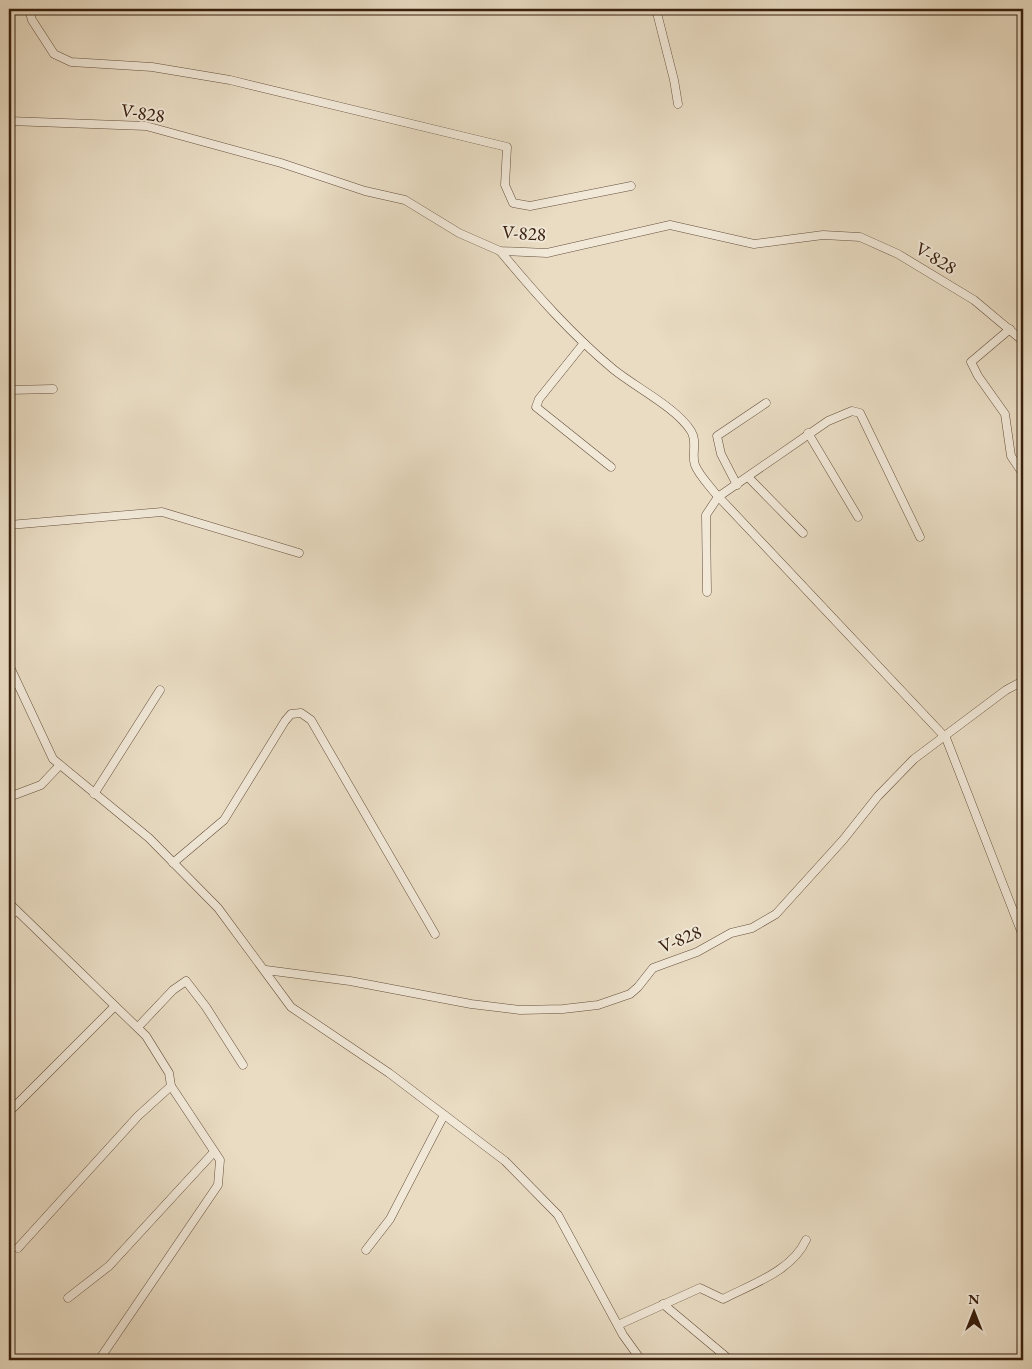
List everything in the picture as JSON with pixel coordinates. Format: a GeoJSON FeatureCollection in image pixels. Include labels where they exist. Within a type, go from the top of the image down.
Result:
{"type":"FeatureCollection","features":[{"type":"Feature","properties":{"kind":"street"},"geometry":{"type":"LineString","coordinates":[[29,9],[32,20],[54,54],[71,62],[152,67],[230,80],[507,147],[505,185],[513,203],[530,206],[631,186]]}},
{"type":"Feature","properties":{"kind":"street"},"geometry":{"type":"LineString","coordinates":[[656,9],[674,80],[678,104]]}},
{"type":"Feature","properties":{"kind":"street","name":"V-828"},"geometry":{"type":"LineString","coordinates":[[9,121],[146,126],[281,163],[365,191],[405,200],[459,233],[500,251],[548,253],[670,225],[754,244],[823,235],[860,237],[898,254],[974,300],[1023,341]]}},
{"type":"Feature","properties":{"kind":"street"},"geometry":{"type":"LineString","coordinates":[[500,251],[536,294],[584,343],[614,370],[671,412],[691,431],[695,444],[694,463],[702,478],[944,735],[1023,936]]}},
{"type":"Feature","properties":{"kind":"street"},"geometry":{"type":"LineString","coordinates":[[1010,329],[971,362],[978,376],[1005,414],[1011,456],[1023,474]]}},
{"type":"Feature","properties":{"kind":"street"},"geometry":{"type":"LineString","coordinates":[[584,343],[539,399],[536,407],[611,467]]}},
{"type":"Feature","properties":{"kind":"street"},"geometry":{"type":"LineString","coordinates":[[9,390],[53,390]]}},
{"type":"Feature","properties":{"kind":"street"},"geometry":{"type":"LineString","coordinates":[[737,484],[721,454],[717,436],[766,403]]}},
{"type":"Feature","properties":{"kind":"street"},"geometry":{"type":"LineString","coordinates":[[707,592],[706,515],[718,497],[808,433],[844,414],[857,410],[920,537]]}},
{"type":"Feature","properties":{"kind":"street"},"geometry":{"type":"LineString","coordinates":[[808,433],[858,517]]}},
{"type":"Feature","properties":{"kind":"street"},"geometry":{"type":"LineString","coordinates":[[748,477],[803,533]]}},
{"type":"Feature","properties":{"kind":"street"},"geometry":{"type":"LineString","coordinates":[[9,525],[162,512],[299,553]]}},
{"type":"Feature","properties":{"kind":"street"},"geometry":{"type":"LineString","coordinates":[[9,665],[53,759],[149,838],[218,908],[266,970],[291,1007],[389,1073],[505,1161],[558,1215],[618,1325],[641,1360]]}},
{"type":"Feature","properties":{"kind":"street","name":"V-828"},"geometry":{"type":"LineString","coordinates":[[266,970],[350,981],[471,1004],[520,1010],[563,1009],[598,1005],[630,994],[653,968],[697,952],[731,933],[752,928],[776,914],[843,840],[878,796],[914,759],[1006,690],[1023,681]]}},
{"type":"Feature","properties":{"kind":"street"},"geometry":{"type":"LineString","coordinates":[[94,794],[160,690]]}},
{"type":"Feature","properties":{"kind":"street"},"geometry":{"type":"LineString","coordinates":[[173,863],[224,820],[290,714],[301,713],[311,720],[435,934]]}},
{"type":"Feature","properties":{"kind":"street"},"geometry":{"type":"LineString","coordinates":[[9,797],[41,785],[60,765]]}},
{"type":"Feature","properties":{"kind":"street"},"geometry":{"type":"LineString","coordinates":[[9,903],[146,1036],[169,1073],[171,1086],[220,1160],[218,1185],[99,1360]]}},
{"type":"Feature","properties":{"kind":"street"},"geometry":{"type":"LineString","coordinates":[[9,918],[16,910]]}},
{"type":"Feature","properties":{"kind":"street"},"geometry":{"type":"LineString","coordinates":[[138,1027],[173,990],[186,981],[206,1006],[243,1065]]}},
{"type":"Feature","properties":{"kind":"street"},"geometry":{"type":"LineString","coordinates":[[9,1112],[115,1006]]}},
{"type":"Feature","properties":{"kind":"street"},"geometry":{"type":"LineString","coordinates":[[18,1248],[138,1116],[171,1086]]}},
{"type":"Feature","properties":{"kind":"street"},"geometry":{"type":"LineString","coordinates":[[366,1250],[390,1219],[444,1115]]}},
{"type":"Feature","properties":{"kind":"street"},"geometry":{"type":"LineString","coordinates":[[68,1298],[109,1266],[214,1152]]}},
{"type":"Feature","properties":{"kind":"street"},"geometry":{"type":"LineString","coordinates":[[618,1325],[700,1288],[723,1300],[776,1272],[801,1251],[806,1240]]}},
{"type":"Feature","properties":{"kind":"street"},"geometry":{"type":"LineString","coordinates":[[663,1304],[730,1360]]}}]}
